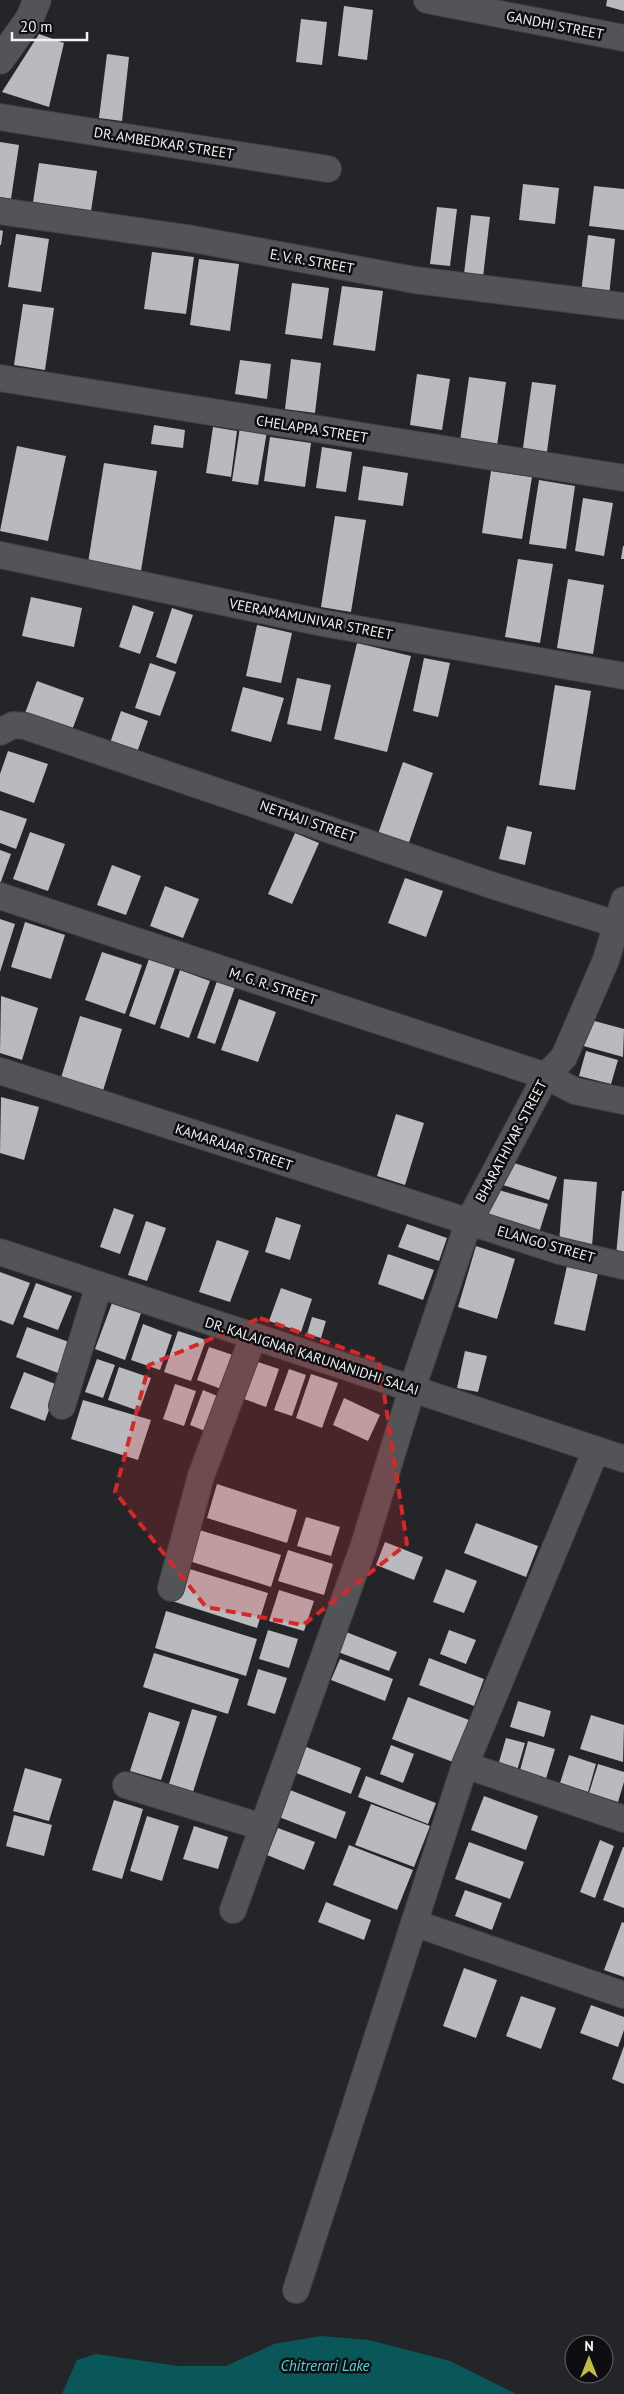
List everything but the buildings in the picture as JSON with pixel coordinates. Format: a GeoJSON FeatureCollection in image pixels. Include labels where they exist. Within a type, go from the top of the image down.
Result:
{"type":"FeatureCollection","features":[{"type":"Feature","properties":{"kind":"street"},"geometry":{"type":"LineString","coordinates":[[0,60],[30,18],[37,0]]}},
{"type":"Feature","properties":{"kind":"street","name":"GANDHI STREET"},"geometry":{"type":"LineString","coordinates":[[427,0],[624,38]]}},
{"type":"Feature","properties":{"kind":"street","name":"DR. AMBEDKAR STREET"},"geometry":{"type":"LineString","coordinates":[[0,117],[328,169]]}},
{"type":"Feature","properties":{"kind":"street","name":"E. V. R. STREET"},"geometry":{"type":"LineString","coordinates":[[0,211],[187,238],[415,280],[624,306]]}},
{"type":"Feature","properties":{"kind":"street","name":"CHELAPPA STREET"},"geometry":{"type":"LineString","coordinates":[[0,378],[624,478]]}},
{"type":"Feature","properties":{"kind":"street","name":"VEERAMAMUNIVAR STREET"},"geometry":{"type":"LineString","coordinates":[[0,555],[323,623],[624,676]]}},
{"type":"Feature","properties":{"kind":"street","name":"NETHAJI STREET"},"geometry":{"type":"LineString","coordinates":[[0,732],[13,725],[25,726],[494,886],[620,912]]}},
{"type":"Feature","properties":{"kind":"street","name":"M. G. R. STREET"},"geometry":{"type":"LineString","coordinates":[[0,896],[546,1076],[576,1091],[624,1101]]}},
{"type":"Feature","properties":{"kind":"street","name":"BHARATHIYAR STREET"},"geometry":{"type":"LineString","coordinates":[[233,1910],[363,1548],[412,1389],[469,1220],[546,1076],[564,1057],[606,960],[620,912]]}},
{"type":"Feature","properties":{"kind":"street","name":"KAMARAJAR STREET"},"geometry":{"type":"LineString","coordinates":[[0,1071],[434,1211],[469,1220]]}},
{"type":"Feature","properties":{"kind":"street","name":"ELANGO STREET"},"geometry":{"type":"LineString","coordinates":[[469,1220],[560,1251],[624,1266]]}},
{"type":"Feature","properties":{"kind":"street","name":"DR. KALAIGNAR KARUNANIDHI SALAI"},"geometry":{"type":"LineString","coordinates":[[0,1252],[624,1459]]}},
{"type":"Feature","properties":{"kind":"street"},"geometry":{"type":"LineString","coordinates":[[62,1406],[99,1285]]}},
{"type":"Feature","properties":{"kind":"street"},"geometry":{"type":"LineString","coordinates":[[171,1588],[201,1476],[254,1337]]}},
{"type":"Feature","properties":{"kind":"street"},"geometry":{"type":"LineString","coordinates":[[296,2290],[465,1765],[596,1450]]}},
{"type":"Feature","properties":{"kind":"street"},"geometry":{"type":"LineString","coordinates":[[465,1765],[624,1819]]}},
{"type":"Feature","properties":{"kind":"street"},"geometry":{"type":"LineString","coordinates":[[126,1785],[262,1827]]}},
{"type":"Feature","properties":{"kind":"street"},"geometry":{"type":"LineString","coordinates":[[414,1922],[624,1995]]}},
{"type":"Feature","properties":{"kind":"highlighted area"},"geometry":{"type":"Polygon","coordinates":[[[260,1318],[379,1361],[407,1544],[303,1625],[206,1607],[115,1492],[149,1365],[260,1318]]]}},
{"type":"Feature","properties":{"kind":"water","name":"Chitrerari Lake"},"geometry":{"type":"Polygon","coordinates":[[[321,2336],[369,2340],[450,2361],[516,2394],[62,2394],[77,2360],[96,2354],[178,2366],[226,2366],[274,2344],[321,2336]]]}}]}
